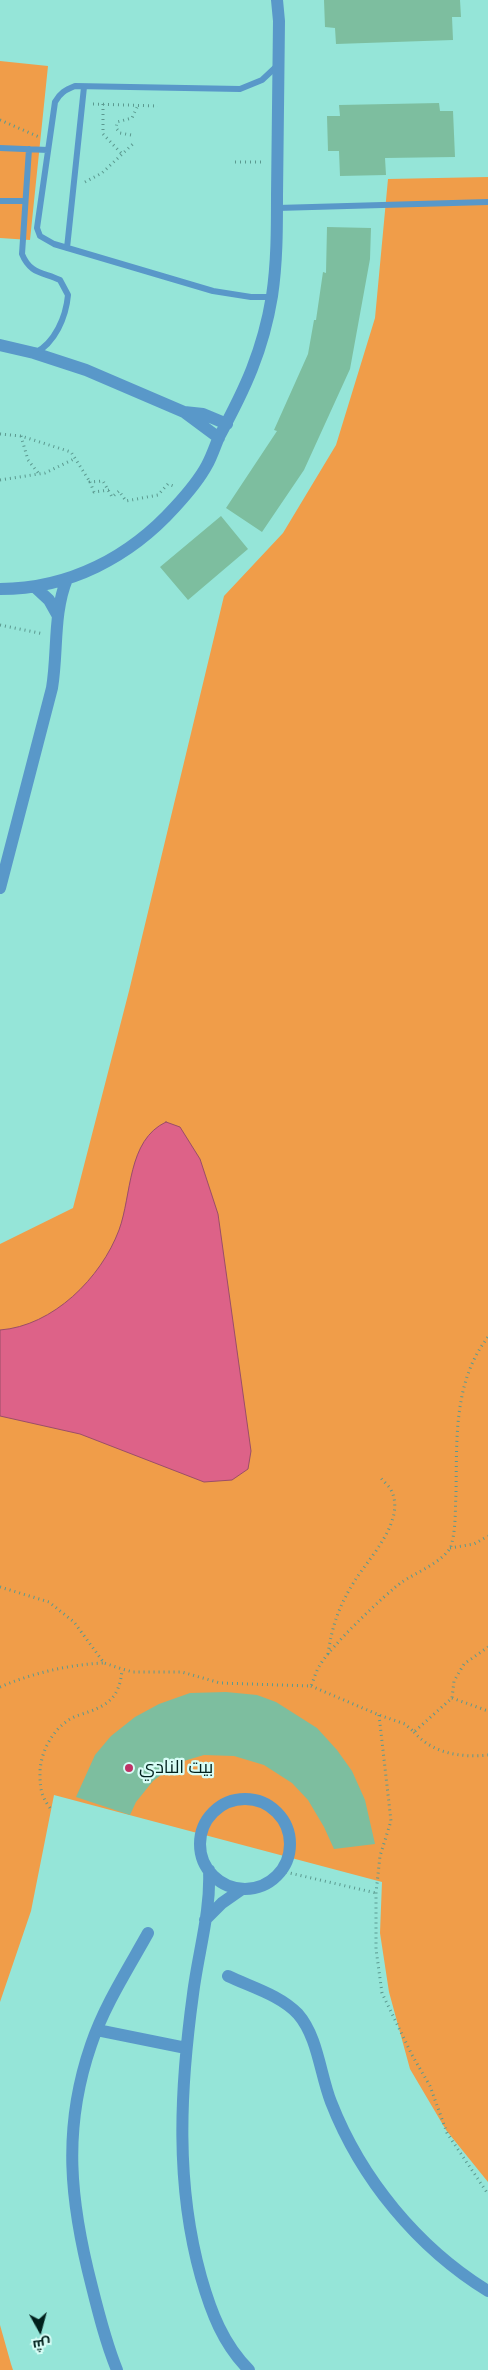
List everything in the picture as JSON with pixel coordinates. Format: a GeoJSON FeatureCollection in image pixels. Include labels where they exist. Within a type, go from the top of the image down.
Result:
{"type":"FeatureCollection","features":[{"type":"Feature","properties":{"kind":"street"},"geometry":{"type":"LineString","coordinates":[[0,589],[36,587],[67,579],[90,570],[125,552],[157,527],[188,493],[207,465],[255,366],[265,332],[272,297],[277,248],[279,21],[277,0]]}},
{"type":"Feature","properties":{"kind":"street"},"geometry":{"type":"LineString","coordinates":[[0,346],[34,353],[86,370],[184,412],[219,438]]}},
{"type":"Feature","properties":{"kind":"street"},"geometry":{"type":"LineString","coordinates":[[184,412],[204,414],[227,424]]}},
{"type":"Feature","properties":{"kind":"street"},"geometry":{"type":"LineString","coordinates":[[0,888],[52,688],[58,617],[67,579]]}},
{"type":"Feature","properties":{"kind":"street"},"geometry":{"type":"LineString","coordinates":[[36,587],[49,600],[58,617]]}},
{"type":"Feature","properties":{"kind":"street"},"geometry":{"type":"LineString","coordinates":[[205,1920],[222,1903],[242,1889],[264,1885],[281,1871],[289,1852],[288,1831],[278,1814],[260,1802],[251,1800],[230,1802],[221,1807],[206,1822],[200,1841],[204,1861],[209,1870],[220,1881],[242,1889]]}},
{"type":"Feature","properties":{"kind":"street"},"geometry":{"type":"LineString","coordinates":[[209,1870],[209,1895],[199,1948],[186,2048],[182,2156],[190,2231],[199,2271],[216,2322],[233,2351],[249,2370]]}},
{"type":"Feature","properties":{"kind":"street"},"geometry":{"type":"LineString","coordinates":[[117,2370],[103,2332],[81,2245],[72,2192],[72,2139],[76,2104],[84,2066],[97,2030],[148,1933]]}},
{"type":"Feature","properties":{"kind":"street"},"geometry":{"type":"LineString","coordinates":[[228,1976],[283,2001],[299,2016],[310,2034],[331,2104],[365,2170],[413,2231],[453,2267],[488,2291]]}},
{"type":"Feature","properties":{"kind":"street"},"geometry":{"type":"LineString","coordinates":[[97,2030],[186,2048]]}},
{"type":"Feature","properties":{"kind":"lane"},"geometry":{"type":"LineString","coordinates":[[272,297],[252,297],[213,291],[46,241],[37,228],[55,102],[59,94],[75,86],[240,89],[262,80],[278,64]]}},
{"type":"Feature","properties":{"kind":"lane"},"geometry":{"type":"LineString","coordinates":[[67,248],[84,87]]}},
{"type":"Feature","properties":{"kind":"lane"},"geometry":{"type":"LineString","coordinates":[[0,148],[48,150]]}},
{"type":"Feature","properties":{"kind":"lane"},"geometry":{"type":"LineString","coordinates":[[29,149],[21,246],[25,261],[35,272],[60,280],[68,295],[54,338],[49,344],[34,353]]}},
{"type":"Feature","properties":{"kind":"lane"},"geometry":{"type":"LineString","coordinates":[[0,201],[25,201]]}},
{"type":"Feature","properties":{"kind":"lane"},"geometry":{"type":"LineString","coordinates":[[277,208],[488,202]]}},
{"type":"Feature","properties":{"kind":"path"},"geometry":{"type":"LineString","coordinates":[[82,103],[158,106]]}},
{"type":"Feature","properties":{"kind":"path"},"geometry":{"type":"LineString","coordinates":[[103,104],[103,134],[122,154]]}},
{"type":"Feature","properties":{"kind":"path"},"geometry":{"type":"LineString","coordinates":[[131,135],[120,133],[116,128],[117,122],[132,118],[138,105]]}},
{"type":"Feature","properties":{"kind":"path"},"geometry":{"type":"LineString","coordinates":[[0,120],[49,141]]}},
{"type":"Feature","properties":{"kind":"path"},"geometry":{"type":"LineString","coordinates":[[73,189],[102,173],[135,142]]}},
{"type":"Feature","properties":{"kind":"path"},"geometry":{"type":"LineString","coordinates":[[235,162],[278,162]]}},
{"type":"Feature","properties":{"kind":"path"},"geometry":{"type":"LineString","coordinates":[[0,434],[21,436],[71,452],[90,482],[94,492],[108,490]]}},
{"type":"Feature","properties":{"kind":"path"},"geometry":{"type":"LineString","coordinates":[[21,436],[28,460],[39,474]]}},
{"type":"Feature","properties":{"kind":"path"},"geometry":{"type":"LineString","coordinates":[[0,480],[39,474],[74,459]]}},
{"type":"Feature","properties":{"kind":"path"},"geometry":{"type":"LineString","coordinates":[[90,482],[103,481],[112,497],[119,491],[126,500],[158,495],[168,484],[188,493]]}},
{"type":"Feature","properties":{"kind":"path"},"geometry":{"type":"LineString","coordinates":[[0,626],[57,637]]}},
{"type":"Feature","properties":{"kind":"path"},"geometry":{"type":"LineString","coordinates":[[312,1686],[319,1665],[328,1654],[401,1583],[434,1564],[450,1548],[455,1522],[457,1415],[466,1381],[479,1349],[488,1338]]}},
{"type":"Feature","properties":{"kind":"path"},"geometry":{"type":"LineString","coordinates":[[328,1654],[332,1628],[342,1604],[354,1581],[374,1556],[388,1529],[395,1508],[392,1490],[381,1478]]}},
{"type":"Feature","properties":{"kind":"path"},"geometry":{"type":"LineString","coordinates":[[450,1548],[474,1544],[488,1536]]}},
{"type":"Feature","properties":{"kind":"path"},"geometry":{"type":"LineString","coordinates":[[0,1587],[49,1602],[74,1622],[104,1664]]}},
{"type":"Feature","properties":{"kind":"path"},"geometry":{"type":"LineString","coordinates":[[414,1732],[452,1698],[454,1682],[464,1664],[488,1647]]}},
{"type":"Feature","properties":{"kind":"path"},"geometry":{"type":"LineString","coordinates":[[0,1687],[23,1677],[47,1670],[84,1664],[104,1664],[133,1672],[182,1672],[220,1683],[312,1686],[379,1715],[405,1724],[424,1744],[451,1754],[488,1755]]}},
{"type":"Feature","properties":{"kind":"path"},"geometry":{"type":"LineString","coordinates":[[50,1808],[42,1798],[40,1770],[49,1742],[70,1720],[96,1711],[110,1701],[119,1686],[122,1669]]}},
{"type":"Feature","properties":{"kind":"path"},"geometry":{"type":"LineString","coordinates":[[452,1698],[488,1711]]}},
{"type":"Feature","properties":{"kind":"path"},"geometry":{"type":"LineString","coordinates":[[379,1715],[392,1821],[380,1856],[376,1893],[376,1949],[382,1993],[430,2086],[447,2132],[488,2194]]}},
{"type":"Feature","properties":{"kind":"path"},"geometry":{"type":"LineString","coordinates":[[281,1871],[376,1893]]}},
{"type":"Feature","properties":{"kind":"shaded area"},"geometry":{"type":"Polygon","coordinates":[[[0,61],[48,66],[30,240],[0,238],[0,61]]]}},
{"type":"Feature","properties":{"kind":"shaded area"},"geometry":{"type":"Polygon","coordinates":[[[488,177],[488,2182],[446,2130],[410,2069],[389,1992],[380,1933],[382,1882],[54,1795],[31,1911],[0,2002],[0,1244],[73,1208],[129,991],[224,596],[283,533],[336,445],[375,318],[388,179],[488,177]]]}},
{"type":"Feature","properties":{"kind":"shaded area"},"geometry":{"type":"Polygon","coordinates":[[[166,1122],[180,1127],[200,1159],[218,1214],[251,1451],[248,1469],[232,1480],[204,1482],[80,1434],[0,1416],[0,1330],[20,1327],[38,1319],[56,1309],[87,1282],[111,1248],[119,1230],[137,1155],[153,1130],[166,1122]]]}},
{"type":"Feature","properties":{"kind":"shaded area"},"geometry":{"type":"Polygon","coordinates":[[[0,2325],[11,2364],[13,2370],[0,2370],[0,2325]]]}},
{"type":"Feature","properties":{"kind":"building"},"geometry":{"type":"Polygon","coordinates":[[[324,0],[460,0],[461,17],[452,17],[453,40],[336,44],[335,28],[325,27],[324,0]]]}},
{"type":"Feature","properties":{"kind":"building"},"geometry":{"type":"Polygon","coordinates":[[[439,103],[440,111],[453,111],[455,157],[385,158],[386,175],[340,176],[339,151],[328,151],[327,116],[340,116],[339,105],[439,103]]]}},
{"type":"Feature","properties":{"kind":"building"},"geometry":{"type":"Polygon","coordinates":[[[327,227],[371,228],[370,259],[350,369],[304,470],[262,532],[226,508],[277,431],[274,430],[308,354],[314,320],[316,320],[323,272],[326,273],[327,227]]]}},
{"type":"Feature","properties":{"kind":"building"},"geometry":{"type":"Polygon","coordinates":[[[221,516],[248,549],[188,600],[160,567],[221,516]]]}},
{"type":"Feature","properties":{"kind":"building","name":"بيت النادي"},"geometry":{"type":"Polygon","coordinates":[[[226,1692],[257,1695],[276,1702],[317,1728],[337,1750],[352,1771],[365,1800],[375,1844],[334,1849],[308,1800],[292,1783],[264,1765],[234,1756],[204,1755],[177,1763],[153,1781],[136,1802],[130,1815],[76,1797],[95,1755],[111,1736],[135,1717],[159,1704],[190,1693],[226,1692]]]}},
{"type":"Feature","properties":{"kind":"place","name":"بيت النادي"},"geometry":{"type":"Point","coordinates":[129,1768]}}]}
